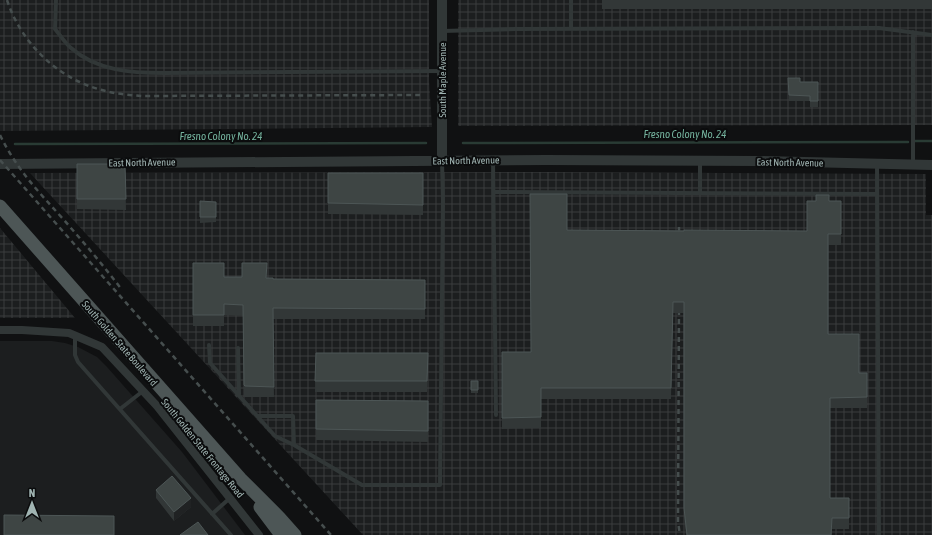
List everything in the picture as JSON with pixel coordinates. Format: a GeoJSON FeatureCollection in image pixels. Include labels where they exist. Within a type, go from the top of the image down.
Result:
{"type":"FeatureCollection","features":[{"type":"Feature","properties":{"kind":"main road","name":"South Golden State Boulevard"},"geometry":{"type":"LineString","coordinates":[[0,206],[241,479],[295,535]]}},
{"type":"Feature","properties":{"kind":"main road","name":"South Golden State Boulevard"},"geometry":{"type":"LineString","coordinates":[[241,479],[281,535]]}},
{"type":"Feature","properties":{"kind":"street","name":"South Maple Avenue"},"geometry":{"type":"LineString","coordinates":[[442,0],[442,161]]}},
{"type":"Feature","properties":{"kind":"street","name":"East North Avenue"},"geometry":{"type":"LineString","coordinates":[[0,164],[207,161],[493,160],[700,161],[932,165]]}},
{"type":"Feature","properties":{"kind":"street","name":"South Golden State Frontage Road"},"geometry":{"type":"LineString","coordinates":[[0,330],[69,333],[102,347],[157,406],[259,535]]}},
{"type":"Feature","properties":{"kind":"lane"},"geometry":{"type":"LineString","coordinates":[[56,0],[54,29],[71,48],[93,62],[122,71],[165,73],[442,71]]}},
{"type":"Feature","properties":{"kind":"lane"},"geometry":{"type":"LineString","coordinates":[[571,0],[572,29]]}},
{"type":"Feature","properties":{"kind":"lane"},"geometry":{"type":"LineString","coordinates":[[442,31],[515,28],[879,28],[932,35]]}},
{"type":"Feature","properties":{"kind":"lane"},"geometry":{"type":"LineString","coordinates":[[913,32],[913,164]]}},
{"type":"Feature","properties":{"kind":"lane"},"geometry":{"type":"LineString","coordinates":[[493,160],[496,414]]}},
{"type":"Feature","properties":{"kind":"lane"},"geometry":{"type":"LineString","coordinates":[[209,345],[210,363],[275,436],[294,445],[362,485],[440,485],[443,200],[442,161]]}},
{"type":"Feature","properties":{"kind":"lane"},"geometry":{"type":"LineString","coordinates":[[700,161],[700,193]]}},
{"type":"Feature","properties":{"kind":"lane"},"geometry":{"type":"LineString","coordinates":[[877,164],[879,535]]}},
{"type":"Feature","properties":{"kind":"lane"},"geometry":{"type":"LineString","coordinates":[[494,192],[877,194]]}},
{"type":"Feature","properties":{"kind":"lane"},"geometry":{"type":"LineString","coordinates":[[75,336],[75,355],[78,362],[231,535]]}},
{"type":"Feature","properties":{"kind":"lane"},"geometry":{"type":"LineString","coordinates":[[238,348],[238,394]]}},
{"type":"Feature","properties":{"kind":"lane"},"geometry":{"type":"LineString","coordinates":[[120,409],[143,391]]}},
{"type":"Feature","properties":{"kind":"lane"},"geometry":{"type":"LineString","coordinates":[[257,416],[294,416],[294,445]]}},
{"type":"Feature","properties":{"kind":"lane"},"geometry":{"type":"LineString","coordinates":[[212,514],[230,498]]}},
{"type":"Feature","properties":{"kind":"shaded area"},"geometry":{"type":"Polygon","coordinates":[[[0,0],[429,0],[429,81],[432,127],[0,131],[0,0]]]}},
{"type":"Feature","properties":{"kind":"shaded area"},"geometry":{"type":"Polygon","coordinates":[[[458,0],[932,0],[932,125],[458,126],[458,0]]]}},
{"type":"Feature","properties":{"kind":"shaded area"},"geometry":{"type":"Polygon","coordinates":[[[549,172],[926,174],[926,215],[932,215],[932,535],[363,535],[30,173],[549,172]]]}},
{"type":"Feature","properties":{"kind":"shaded area"},"geometry":{"type":"Polygon","coordinates":[[[0,228],[75,318],[0,318],[0,228]]]}},
{"type":"Feature","properties":{"kind":"shaded area"},"geometry":{"type":"Polygon","coordinates":[[[0,341],[52,341],[65,343],[78,347],[97,357],[182,452],[245,535],[0,535],[0,341]]]}},
{"type":"Feature","properties":{"kind":"building"},"geometry":{"type":"Polygon","coordinates":[[[788,78],[800,78],[800,82],[818,82],[818,101],[810,101],[810,96],[789,95],[788,78]]]}},
{"type":"Feature","properties":{"kind":"building"},"geometry":{"type":"Polygon","coordinates":[[[77,164],[125,164],[126,199],[77,199],[77,164]]]}},
{"type":"Feature","properties":{"kind":"building"},"geometry":{"type":"Polygon","coordinates":[[[328,173],[423,173],[423,205],[328,203],[328,173]]]}},
{"type":"Feature","properties":{"kind":"building"},"geometry":{"type":"Polygon","coordinates":[[[530,194],[567,194],[567,230],[807,231],[807,201],[816,201],[816,195],[829,195],[829,201],[841,201],[841,234],[828,234],[828,334],[859,334],[859,373],[867,373],[867,397],[830,398],[830,498],[849,498],[849,518],[832,518],[831,535],[687,535],[684,508],[684,302],[673,302],[671,388],[541,388],[541,417],[502,418],[502,352],[531,352],[530,194]]]}},
{"type":"Feature","properties":{"kind":"building"},"geometry":{"type":"Polygon","coordinates":[[[200,201],[216,202],[216,217],[200,217],[200,201]]]}},
{"type":"Feature","properties":{"kind":"building"},"geometry":{"type":"Polygon","coordinates":[[[193,263],[224,263],[224,277],[242,277],[242,263],[267,263],[266,278],[273,279],[425,280],[425,309],[273,308],[274,387],[245,386],[243,305],[224,304],[224,315],[193,315],[193,263]]]}},
{"type":"Feature","properties":{"kind":"building"},"geometry":{"type":"Polygon","coordinates":[[[316,353],[428,353],[427,381],[315,381],[316,353]]]}},
{"type":"Feature","properties":{"kind":"building"},"geometry":{"type":"Polygon","coordinates":[[[471,381],[478,381],[478,390],[471,390],[471,381]]]}},
{"type":"Feature","properties":{"kind":"building"},"geometry":{"type":"Polygon","coordinates":[[[316,400],[428,401],[428,431],[316,429],[316,400]]]}},
{"type":"Feature","properties":{"kind":"building"},"geometry":{"type":"Polygon","coordinates":[[[172,476],[191,498],[174,512],[156,490],[172,476]]]}},
{"type":"Feature","properties":{"kind":"building"},"geometry":{"type":"Polygon","coordinates":[[[4,515],[114,516],[114,535],[4,535],[4,515]]]}},
{"type":"Feature","properties":{"kind":"building"},"geometry":{"type":"Polygon","coordinates":[[[198,522],[208,535],[180,535],[198,522]]]}},
{"type":"Feature","properties":{"kind":"waterway","name":"Fresno Colony No. 24"},"geometry":{"type":"LineString","coordinates":[[915,141],[932,141]]}},
{"type":"Feature","properties":{"kind":"waterway","name":"Fresno Colony No. 24"},"geometry":{"type":"LineString","coordinates":[[463,143],[908,142]]}},
{"type":"Feature","properties":{"kind":"waterway","name":"Fresno Colony No. 24"},"geometry":{"type":"LineString","coordinates":[[15,144],[426,143]]}},
{"type":"Feature","properties":{"kind":"railway"},"geometry":{"type":"LineString","coordinates":[[7,0],[13,16],[22,31],[43,57],[56,68],[86,85],[107,91],[142,96],[420,95]]}},
{"type":"Feature","properties":{"kind":"railway"},"geometry":{"type":"LineString","coordinates":[[0,135],[21,170],[122,290]]}},
{"type":"Feature","properties":{"kind":"railway"},"geometry":{"type":"LineString","coordinates":[[0,160],[331,535]]}},
{"type":"Feature","properties":{"kind":"railway"},"geometry":{"type":"LineString","coordinates":[[679,224],[679,241]]}},
{"type":"Feature","properties":{"kind":"railway"},"geometry":{"type":"LineString","coordinates":[[679,301],[678,522],[680,535]]}}]}
